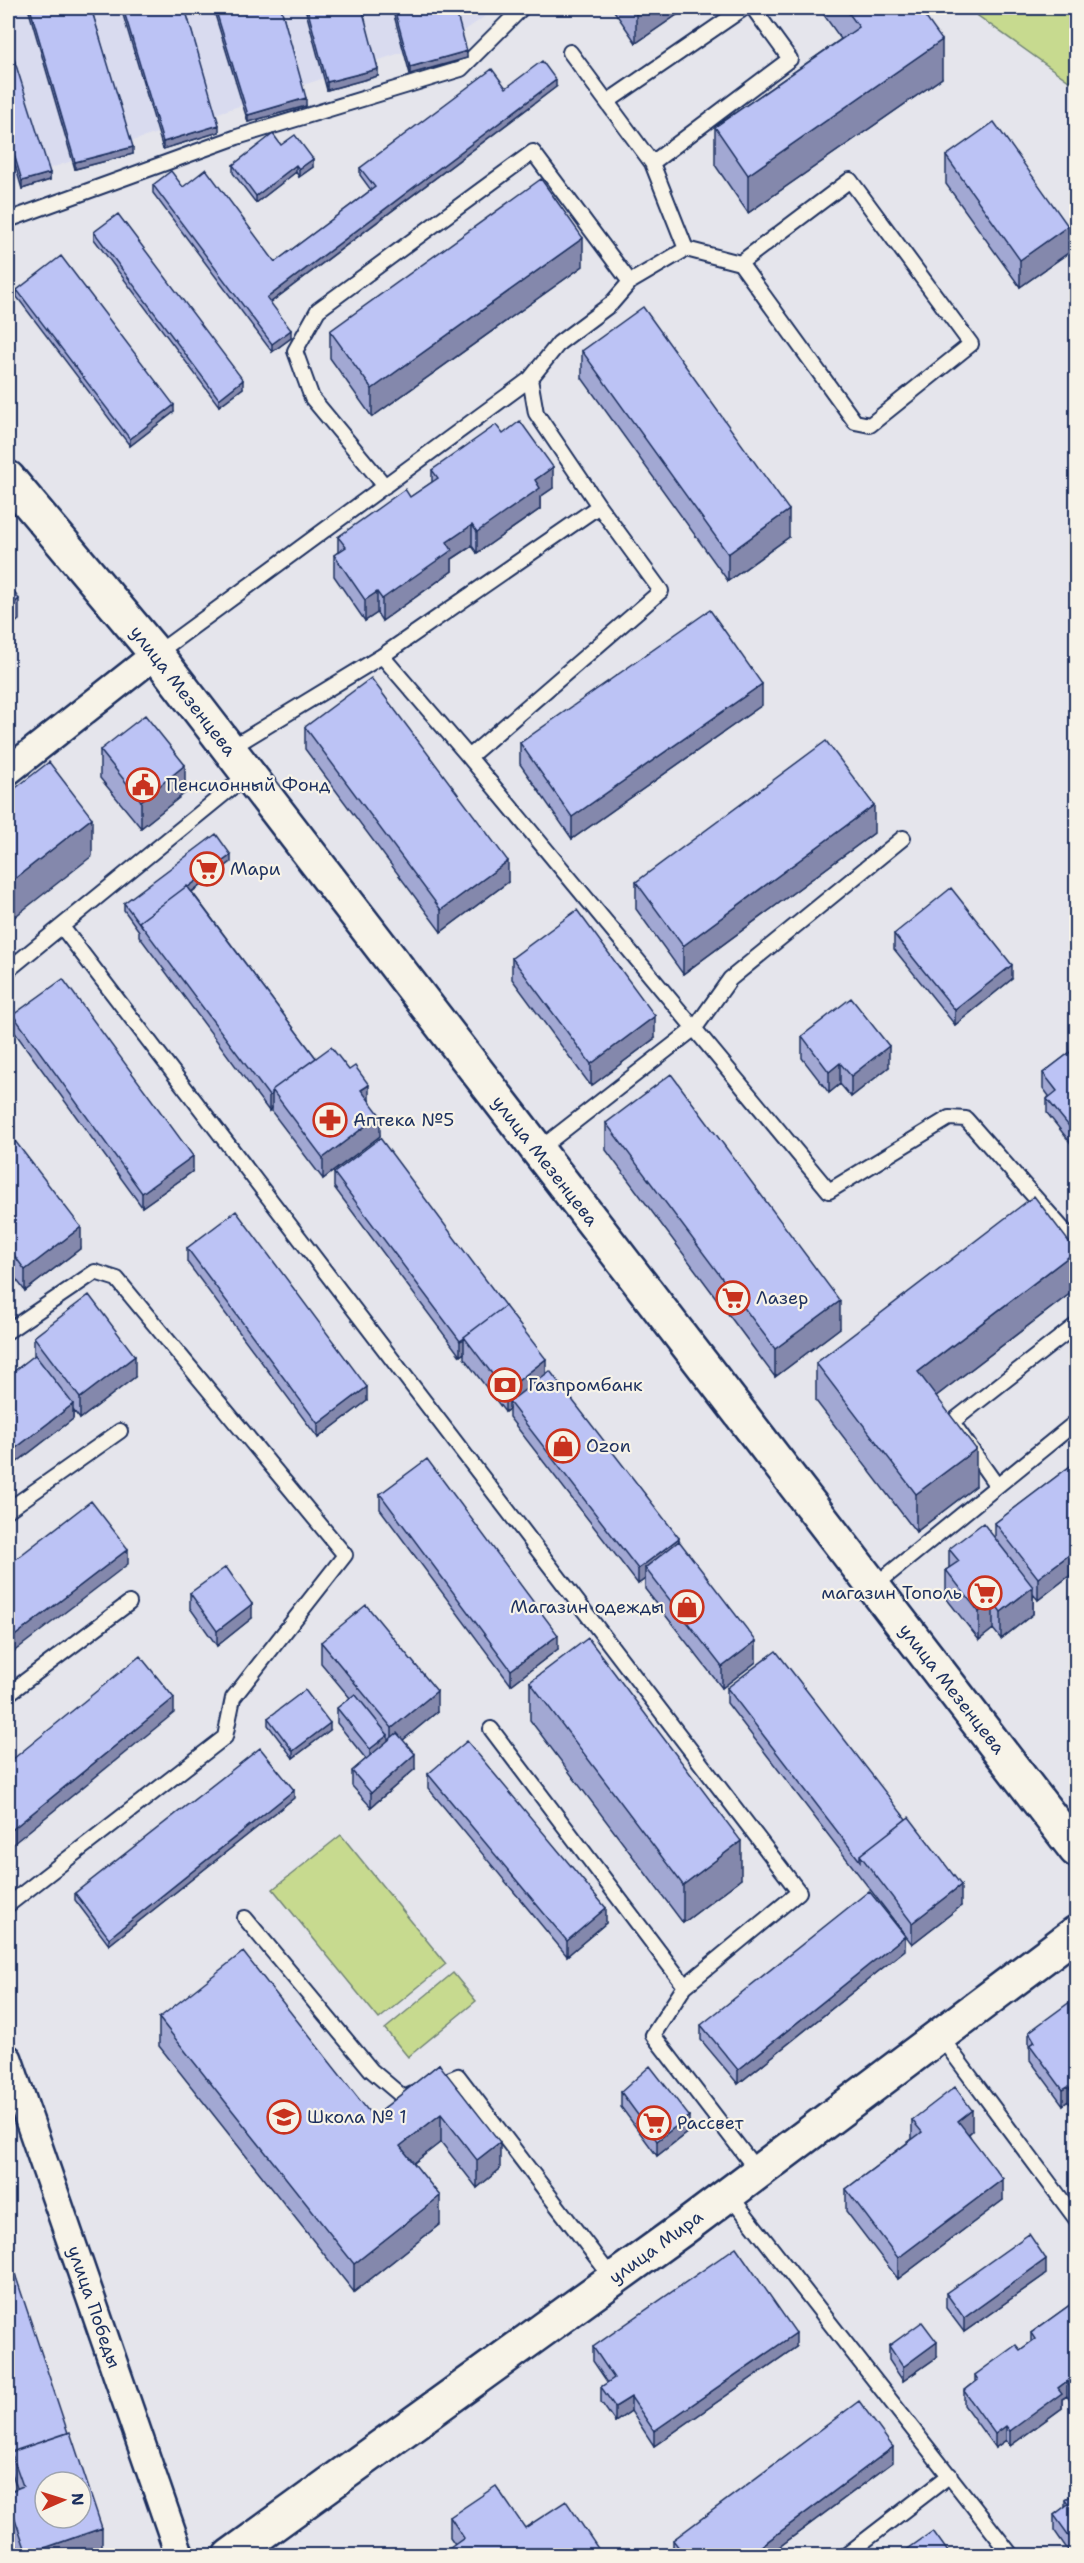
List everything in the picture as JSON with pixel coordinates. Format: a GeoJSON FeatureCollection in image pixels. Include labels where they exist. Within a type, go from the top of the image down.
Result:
{"type":"FeatureCollection","features":[{"type":"Feature","properties":{"kind":"main road","name":"улица Мезенцева"},"geometry":{"type":"LineString","coordinates":[[8,478],[156,654],[1077,1850]]}},
{"type":"Feature","properties":{"kind":"main road","name":"улица Мира"},"geometry":{"type":"LineString","coordinates":[[230,2556],[729,2194],[1077,1933]]}},
{"type":"Feature","properties":{"kind":"street"},"geometry":{"type":"LineString","coordinates":[[8,771],[156,654]]}},
{"type":"Feature","properties":{"kind":"street","name":"улица Победы"},"geometry":{"type":"LineString","coordinates":[[8,2059],[180,2556]]}},
{"type":"Feature","properties":{"kind":"lane"},"geometry":{"type":"LineString","coordinates":[[8,220],[237,137],[461,69],[522,8]]}},
{"type":"Feature","properties":{"kind":"lane"},"geometry":{"type":"LineString","coordinates":[[607,102],[744,8]]}},
{"type":"Feature","properties":{"kind":"lane"},"geometry":{"type":"LineString","coordinates":[[652,163],[789,59],[753,8]]}},
{"type":"Feature","properties":{"kind":"lane"},"geometry":{"type":"LineString","coordinates":[[570,52],[652,163],[686,249]]}},
{"type":"Feature","properties":{"kind":"lane"},"geometry":{"type":"LineString","coordinates":[[385,486],[312,398],[295,351],[318,310],[533,152],[630,282]]}},
{"type":"Feature","properties":{"kind":"lane"},"geometry":{"type":"LineString","coordinates":[[156,654],[530,379],[560,343],[611,304],[630,282],[686,249],[740,263],[855,422],[870,424],[971,344],[850,180],[740,263]]}},
{"type":"Feature","properties":{"kind":"lane"},"geometry":{"type":"LineString","coordinates":[[468,757],[661,591],[599,506],[536,413],[530,379]]}},
{"type":"Feature","properties":{"kind":"lane"},"geometry":{"type":"LineString","coordinates":[[8,970],[62,927],[238,762],[382,656],[599,506]]}},
{"type":"Feature","properties":{"kind":"lane"},"geometry":{"type":"LineString","coordinates":[[382,656],[829,1191],[949,1118],[966,1119],[1077,1244]]}},
{"type":"Feature","properties":{"kind":"lane"},"geometry":{"type":"LineString","coordinates":[[537,1151],[694,1028],[730,979],[903,838]]}},
{"type":"Feature","properties":{"kind":"lane"},"geometry":{"type":"LineString","coordinates":[[62,927],[800,1892],[685,1986],[653,2035],[758,2172]]}},
{"type":"Feature","properties":{"kind":"lane"},"geometry":{"type":"LineString","coordinates":[[8,1331],[95,1272],[117,1279],[345,1555],[233,1698],[225,1737],[8,1905]]}},
{"type":"Feature","properties":{"kind":"lane"},"geometry":{"type":"LineString","coordinates":[[997,1486],[952,1422],[1077,1325]]}},
{"type":"Feature","properties":{"kind":"lane"},"geometry":{"type":"LineString","coordinates":[[873,1587],[1077,1422]]}},
{"type":"Feature","properties":{"kind":"lane"},"geometry":{"type":"LineString","coordinates":[[8,1510],[120,1431]]}},
{"type":"Feature","properties":{"kind":"lane"},"geometry":{"type":"LineString","coordinates":[[8,1694],[129,1603]]}},
{"type":"Feature","properties":{"kind":"lane"},"geometry":{"type":"LineString","coordinates":[[491,1730],[685,1986]]}},
{"type":"Feature","properties":{"kind":"lane"},"geometry":{"type":"LineString","coordinates":[[245,1918],[371,2070],[404,2098],[458,2076],[613,2279]]}},
{"type":"Feature","properties":{"kind":"lane"},"geometry":{"type":"LineString","coordinates":[[940,2036],[1077,2219]]}},
{"type":"Feature","properties":{"kind":"lane"},"geometry":{"type":"LineString","coordinates":[[729,2194],[1012,2556]]}},
{"type":"Feature","properties":{"kind":"lane"},"geometry":{"type":"LineString","coordinates":[[845,2556],[950,2475]]}},
{"type":"Feature","properties":{"kind":"shaded area"},"geometry":{"type":"Polygon","coordinates":[[[8,8],[497,8],[461,33],[8,182],[8,8]]]}},
{"type":"Feature","properties":{"kind":"green space"},"geometry":{"type":"Polygon","coordinates":[[[967,8],[1076,8],[1076,83],[1069,81],[967,8]]]}},
{"type":"Feature","properties":{"kind":"green space"},"geometry":{"type":"Polygon","coordinates":[[[341,1835],[446,1964],[379,2019],[273,1889],[341,1835]]]}},
{"type":"Feature","properties":{"kind":"green space"},"geometry":{"type":"Polygon","coordinates":[[[453,1973],[476,2001],[408,2057],[385,2029],[453,1973]]]}},
{"type":"Feature","properties":{"kind":"building"},"geometry":{"type":"Polygon","coordinates":[[[30,8],[91,8],[133,147],[75,162],[30,8]]]}},
{"type":"Feature","properties":{"kind":"building"},"geometry":{"type":"Polygon","coordinates":[[[123,8],[185,8],[219,125],[163,142],[123,8]]]}},
{"type":"Feature","properties":{"kind":"building"},"geometry":{"type":"Polygon","coordinates":[[[215,8],[281,8],[306,98],[248,115],[215,8]]]}},
{"type":"Feature","properties":{"kind":"building"},"geometry":{"type":"Polygon","coordinates":[[[307,8],[362,8],[378,69],[327,82],[307,8]]]}},
{"type":"Feature","properties":{"kind":"building"},"geometry":{"type":"Polygon","coordinates":[[[394,8],[455,8],[467,51],[410,67],[394,8]]]}},
{"type":"Feature","properties":{"kind":"building"},"geometry":{"type":"Polygon","coordinates":[[[845,8],[919,8],[942,40],[748,175],[715,127],[859,27],[845,8]]]}},
{"type":"Feature","properties":{"kind":"building"},"geometry":{"type":"Polygon","coordinates":[[[8,40],[50,173],[22,181],[8,134],[8,40]]]}},
{"type":"Feature","properties":{"kind":"building"},"geometry":{"type":"Polygon","coordinates":[[[542,61],[556,80],[267,298],[291,330],[272,344],[153,185],[171,171],[183,187],[206,169],[275,262],[375,187],[360,168],[492,69],[506,88],[542,61]]]}},
{"type":"Feature","properties":{"kind":"building"},"geometry":{"type":"Polygon","coordinates":[[[994,122],[1068,226],[1020,260],[946,156],[994,122]]]}},
{"type":"Feature","properties":{"kind":"building"},"geometry":{"type":"Polygon","coordinates":[[[273,134],[281,145],[295,135],[313,159],[299,169],[296,165],[256,196],[233,165],[273,134]]]}},
{"type":"Feature","properties":{"kind":"building"},"geometry":{"type":"Polygon","coordinates":[[[541,179],[583,238],[372,389],[330,331],[541,179]]]}},
{"type":"Feature","properties":{"kind":"building"},"geometry":{"type":"Polygon","coordinates":[[[118,214],[243,380],[219,399],[94,232],[118,214]]]}},
{"type":"Feature","properties":{"kind":"building"},"geometry":{"type":"Polygon","coordinates":[[[61,256],[174,405],[130,439],[17,290],[61,256]]]}},
{"type":"Feature","properties":{"kind":"building"},"geometry":{"type":"Polygon","coordinates":[[[643,307],[789,510],[728,554],[582,351],[643,307]]]}},
{"type":"Feature","properties":{"kind":"building"},"geometry":{"type":"Polygon","coordinates":[[[520,421],[553,467],[535,480],[540,488],[477,532],[472,525],[447,542],[452,550],[382,599],[377,592],[365,600],[334,555],[346,547],[338,537],[405,489],[410,497],[438,478],[432,470],[496,425],[503,434],[520,421]]]}},
{"type":"Feature","properties":{"kind":"building"},"geometry":{"type":"Polygon","coordinates":[[[8,584],[19,599],[8,608],[8,584]]]}},
{"type":"Feature","properties":{"kind":"building"},"geometry":{"type":"Polygon","coordinates":[[[710,610],[762,684],[572,817],[520,743],[710,610]]]}},
{"type":"Feature","properties":{"kind":"building"},"geometry":{"type":"Polygon","coordinates":[[[371,678],[508,861],[441,910],[305,727],[371,678]]]}},
{"type":"Feature","properties":{"kind":"building"},"geometry":{"type":"Polygon","coordinates":[[[145,715],[185,765],[141,801],[100,750],[145,715]]]}},
{"type":"Feature","properties":{"kind":"building"},"geometry":{"type":"Polygon","coordinates":[[[826,741],[874,805],[683,946],[636,882],[826,741]]]}},
{"type":"Feature","properties":{"kind":"building"},"geometry":{"type":"Polygon","coordinates":[[[49,762],[92,818],[8,884],[8,794],[49,762]]]}},
{"type":"Feature","properties":{"kind":"building"},"geometry":{"type":"Polygon","coordinates":[[[216,834],[231,855],[139,923],[124,903],[216,834]]]}},
{"type":"Feature","properties":{"kind":"building"},"geometry":{"type":"Polygon","coordinates":[[[187,886],[316,1058],[272,1090],[269,1096],[139,922],[187,886]]]}},
{"type":"Feature","properties":{"kind":"building"},"geometry":{"type":"Polygon","coordinates":[[[951,888],[1012,965],[955,1010],[894,934],[951,888]]]}},
{"type":"Feature","properties":{"kind":"building"},"geometry":{"type":"Polygon","coordinates":[[[577,910],[655,1016],[591,1064],[512,958],[577,910]]]}},
{"type":"Feature","properties":{"kind":"building"},"geometry":{"type":"Polygon","coordinates":[[[63,979],[193,1156],[142,1193],[13,1015],[63,979]]]}},
{"type":"Feature","properties":{"kind":"building"},"geometry":{"type":"Polygon","coordinates":[[[851,998],[889,1046],[851,1076],[840,1063],[829,1072],[802,1036],[851,998]]]}},
{"type":"Feature","properties":{"kind":"building"},"geometry":{"type":"Polygon","coordinates":[[[331,1047],[349,1070],[355,1066],[369,1085],[361,1090],[380,1115],[323,1158],[272,1090],[331,1047]]]}},
{"type":"Feature","properties":{"kind":"building"},"geometry":{"type":"Polygon","coordinates":[[[1077,1047],[1077,1136],[1047,1099],[1057,1091],[1043,1073],[1077,1047]]]}},
{"type":"Feature","properties":{"kind":"building"},"geometry":{"type":"Polygon","coordinates":[[[671,1074],[840,1301],[775,1349],[606,1123],[671,1074]]]}},
{"type":"Feature","properties":{"kind":"building"},"geometry":{"type":"Polygon","coordinates":[[[380,1138],[506,1307],[460,1341],[334,1173],[380,1138]]]}},
{"type":"Feature","properties":{"kind":"building"},"geometry":{"type":"Polygon","coordinates":[[[15,1141],[81,1227],[25,1270],[8,1247],[8,1147],[15,1141]]]}},
{"type":"Feature","properties":{"kind":"building"},"geometry":{"type":"Polygon","coordinates":[[[1034,1196],[1076,1251],[918,1372],[976,1449],[916,1494],[816,1363],[1034,1196]]]}},
{"type":"Feature","properties":{"kind":"building"},"geometry":{"type":"Polygon","coordinates":[[[236,1211],[367,1387],[318,1424],[187,1248],[236,1211]]]}},
{"type":"Feature","properties":{"kind":"building"},"geometry":{"type":"Polygon","coordinates":[[[89,1295],[135,1356],[80,1398],[34,1337],[89,1295]]]}},
{"type":"Feature","properties":{"kind":"building"},"geometry":{"type":"Polygon","coordinates":[[[505,1306],[546,1359],[505,1391],[464,1337],[505,1306]]]}},
{"type":"Feature","properties":{"kind":"building"},"geometry":{"type":"Polygon","coordinates":[[[35,1355],[73,1404],[8,1454],[8,1376],[35,1355]]]}},
{"type":"Feature","properties":{"kind":"building"},"geometry":{"type":"Polygon","coordinates":[[[550,1371],[679,1538],[638,1569],[509,1402],[550,1371]]]}},
{"type":"Feature","properties":{"kind":"building"},"geometry":{"type":"Polygon","coordinates":[[[427,1459],[558,1635],[511,1670],[380,1494],[427,1459]]]}},
{"type":"Feature","properties":{"kind":"building"},"geometry":{"type":"Polygon","coordinates":[[[1077,1461],[1077,1549],[1038,1578],[995,1523],[1077,1461]]]}},
{"type":"Feature","properties":{"kind":"building"},"geometry":{"type":"Polygon","coordinates":[[[91,1501],[128,1549],[8,1641],[8,1565],[91,1501]]]}},
{"type":"Feature","properties":{"kind":"building"},"geometry":{"type":"Polygon","coordinates":[[[983,1523],[1033,1587],[1001,1612],[993,1601],[979,1612],[946,1570],[959,1561],[949,1549],[983,1523]]]}},
{"type":"Feature","properties":{"kind":"building"},"geometry":{"type":"Polygon","coordinates":[[[679,1541],[756,1641],[722,1667],[645,1568],[679,1541]]]}},
{"type":"Feature","properties":{"kind":"building"},"geometry":{"type":"Polygon","coordinates":[[[226,1567],[252,1604],[217,1631],[190,1593],[226,1567]]]}},
{"type":"Feature","properties":{"kind":"building"},"geometry":{"type":"Polygon","coordinates":[[[366,1605],[437,1691],[392,1728],[321,1642],[366,1605]]]}},
{"type":"Feature","properties":{"kind":"building"},"geometry":{"type":"Polygon","coordinates":[[[588,1638],[741,1841],[683,1885],[530,1682],[588,1638]]]}},
{"type":"Feature","properties":{"kind":"building"},"geometry":{"type":"Polygon","coordinates":[[[776,1651],[906,1819],[860,1855],[860,1861],[727,1688],[776,1651]]]}},
{"type":"Feature","properties":{"kind":"building"},"geometry":{"type":"Polygon","coordinates":[[[140,1656],[174,1698],[8,1833],[8,1763],[140,1656]]]}},
{"type":"Feature","properties":{"kind":"building"},"geometry":{"type":"Polygon","coordinates":[[[305,1690],[330,1723],[293,1751],[268,1718],[305,1690]]]}},
{"type":"Feature","properties":{"kind":"building"},"geometry":{"type":"Polygon","coordinates":[[[355,1694],[388,1735],[370,1749],[337,1708],[355,1694]]]}},
{"type":"Feature","properties":{"kind":"building"},"geometry":{"type":"Polygon","coordinates":[[[397,1733],[415,1754],[371,1793],[352,1771],[397,1733]]]}},
{"type":"Feature","properties":{"kind":"building"},"geometry":{"type":"Polygon","coordinates":[[[467,1741],[606,1908],[567,1941],[428,1774],[467,1741]]]}},
{"type":"Feature","properties":{"kind":"building"},"geometry":{"type":"Polygon","coordinates":[[[260,1748],[294,1790],[109,1938],[75,1893],[260,1748]]]}},
{"type":"Feature","properties":{"kind":"building"},"geometry":{"type":"Polygon","coordinates":[[[909,1817],[961,1885],[912,1923],[860,1855],[909,1817]]]}},
{"type":"Feature","properties":{"kind":"building"},"geometry":{"type":"Polygon","coordinates":[[[869,1891],[905,1936],[738,2070],[701,2025],[869,1891]]]}},
{"type":"Feature","properties":{"kind":"building","name":"Школа № 1"},"geometry":{"type":"Polygon","coordinates":[[[243,1952],[373,2117],[439,2064],[500,2142],[477,2160],[441,2114],[400,2146],[440,2196],[354,2264],[159,2018],[243,1952]]]}},
{"type":"Feature","properties":{"kind":"building"},"geometry":{"type":"Polygon","coordinates":[[[1074,1999],[1077,2002],[1077,2098],[1068,2087],[1063,2090],[1030,2045],[1035,2042],[1029,2032],[1074,1999]]]}},
{"type":"Feature","properties":{"kind":"building"},"geometry":{"type":"Polygon","coordinates":[[[650,2066],[689,2116],[657,2141],[621,2092],[650,2066]]]}},
{"type":"Feature","properties":{"kind":"building"},"geometry":{"type":"Polygon","coordinates":[[[955,2087],[972,2110],[958,2121],[1003,2179],[898,2258],[846,2189],[922,2132],[912,2120],[955,2087]]]}},
{"type":"Feature","properties":{"kind":"building"},"geometry":{"type":"Polygon","coordinates":[[[1029,2234],[1046,2259],[964,2318],[946,2293],[1029,2234]]]}},
{"type":"Feature","properties":{"kind":"building"},"geometry":{"type":"Polygon","coordinates":[[[736,2247],[796,2333],[654,2431],[631,2397],[615,2407],[601,2387],[614,2378],[593,2347],[736,2247]]]}},
{"type":"Feature","properties":{"kind":"building"},"geometry":{"type":"Polygon","coordinates":[[[8,2253],[68,2433],[11,2452],[11,2459],[8,2447],[8,2253]]]}},
{"type":"Feature","properties":{"kind":"building"},"geometry":{"type":"Polygon","coordinates":[[[1074,2302],[1077,2305],[1077,2383],[1071,2387],[1067,2381],[1058,2388],[1062,2393],[1010,2431],[1006,2426],[995,2434],[964,2391],[978,2380],[975,2375],[1016,2345],[1020,2350],[1035,2339],[1031,2333],[1074,2302]]]}},
{"type":"Feature","properties":{"kind":"building"},"geometry":{"type":"Polygon","coordinates":[[[922,2322],[937,2342],[903,2367],[889,2346],[922,2322]]]}},
{"type":"Feature","properties":{"kind":"building"},"geometry":{"type":"Polygon","coordinates":[[[859,2401],[893,2447],[748,2556],[685,2556],[673,2540],[859,2401]]]}},
{"type":"Feature","properties":{"kind":"building"},"geometry":{"type":"Polygon","coordinates":[[[70,2432],[83,2470],[33,2470],[33,2530],[93,2530],[93,2501],[102,2528],[27,2554],[8,2498],[8,2492],[23,2486],[11,2452],[70,2432]]]}},
{"type":"Feature","properties":{"kind":"building"},"geometry":{"type":"Polygon","coordinates":[[[496,2486],[525,2528],[566,2501],[599,2550],[590,2556],[439,2556],[464,2538],[450,2517],[496,2486]]]}},
{"type":"Feature","properties":{"kind":"building"},"geometry":{"type":"Polygon","coordinates":[[[1077,2491],[1077,2547],[1054,2515],[1068,2504],[1065,2500],[1077,2491]]]}},
{"type":"Feature","properties":{"kind":"building"},"geometry":{"type":"Polygon","coordinates":[[[933,2531],[951,2556],[898,2556],[933,2531]]]}},
{"type":"Feature","properties":{"kind":"place","name":"Пенсионный Фонд"},"geometry":{"type":"Point","coordinates":[143,785]}},
{"type":"Feature","properties":{"kind":"place","name":"Мари"},"geometry":{"type":"Point","coordinates":[207,869]}},
{"type":"Feature","properties":{"kind":"place","name":"Аптека №5"},"geometry":{"type":"Point","coordinates":[330,1120]}},
{"type":"Feature","properties":{"kind":"place","name":"Лазер"},"geometry":{"type":"Point","coordinates":[733,1298]}},
{"type":"Feature","properties":{"kind":"place","name":"Газпромбанк"},"geometry":{"type":"Point","coordinates":[505,1385]}},
{"type":"Feature","properties":{"kind":"place","name":"Ozon"},"geometry":{"type":"Point","coordinates":[563,1446]}},
{"type":"Feature","properties":{"kind":"place","name":"магазин Тополь"},"geometry":{"type":"Point","coordinates":[985,1593]}},
{"type":"Feature","properties":{"kind":"place","name":"Магазин одежды"},"geometry":{"type":"Point","coordinates":[687,1607]}},
{"type":"Feature","properties":{"kind":"place","name":"Школа № 1"},"geometry":{"type":"Point","coordinates":[284,2117]}},
{"type":"Feature","properties":{"kind":"place","name":"Рассвет"},"geometry":{"type":"Point","coordinates":[654,2123]}}]}
